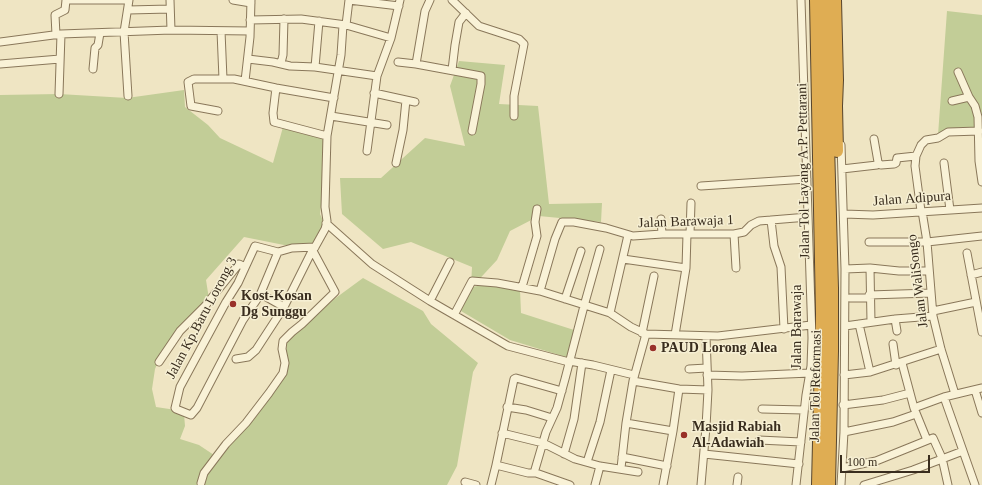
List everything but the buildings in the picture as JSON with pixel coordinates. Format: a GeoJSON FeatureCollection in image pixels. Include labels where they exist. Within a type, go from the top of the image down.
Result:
{"type":"FeatureCollection","features":[{"type":"Feature","properties":{"kind":"highway"},"geometry":{"type":"LineString","coordinates":[[808,0],[811,131],[821,266]]}},
{"type":"Feature","properties":{"kind":"highway","name":"Jalan Tol Layang A.P. Pettarani"},"geometry":{"type":"LineString","coordinates":[[816,0],[822,341]]}},
{"type":"Feature","properties":{"kind":"highway","name":"Jalan Tol Layang A.P. Pettarani"},"geometry":{"type":"LineString","coordinates":[[824,0],[832,288]]}},
{"type":"Feature","properties":{"kind":"highway"},"geometry":{"type":"LineString","coordinates":[[832,351],[837,284],[837,80],[835,0]]}},
{"type":"Feature","properties":{"kind":"highway","name":"Jalan Tol Reformasi"},"geometry":{"type":"LineString","coordinates":[[829,485],[832,288]]}},
{"type":"Feature","properties":{"kind":"highway","name":"Jalan Tol Reformasi"},"geometry":{"type":"LineString","coordinates":[[818,485],[822,341]]}},
{"type":"Feature","properties":{"kind":"street"},"geometry":{"type":"LineString","coordinates":[[59,94],[60,59],[55,15],[65,10],[66,0],[129,0],[124,32],[128,96]]}},
{"type":"Feature","properties":{"kind":"street"},"geometry":{"type":"LineString","coordinates":[[170,0],[171,30]]}},
{"type":"Feature","properties":{"kind":"street"},"geometry":{"type":"LineString","coordinates":[[233,0],[251,1],[248,59],[245,81]]}},
{"type":"Feature","properties":{"kind":"street"},"geometry":{"type":"LineString","coordinates":[[236,359],[248,357],[256,350],[284,307],[323,233],[326,223],[327,136],[349,0],[400,3],[391,38],[377,76],[372,123],[367,151]]}},
{"type":"Feature","properties":{"kind":"street"},"geometry":{"type":"LineString","coordinates":[[416,64],[425,11],[430,0]]}},
{"type":"Feature","properties":{"kind":"street"},"geometry":{"type":"LineString","coordinates":[[452,0],[479,26],[520,39],[524,44],[514,96],[514,116]]}},
{"type":"Feature","properties":{"kind":"street","name":"Jalan Barawaja"},"geometry":{"type":"LineString","coordinates":[[796,485],[812,352],[801,0]]}},
{"type":"Feature","properties":{"kind":"street"},"geometry":{"type":"LineString","coordinates":[[128,10],[170,9]]}},
{"type":"Feature","properties":{"kind":"street"},"geometry":{"type":"LineString","coordinates":[[452,70],[459,22],[466,13]]}},
{"type":"Feature","properties":{"kind":"street"},"geometry":{"type":"LineString","coordinates":[[250,20],[284,18],[319,21],[345,25],[391,38]]}},
{"type":"Feature","properties":{"kind":"street"},"geometry":{"type":"LineString","coordinates":[[281,63],[283,55],[284,18]]}},
{"type":"Feature","properties":{"kind":"street"},"geometry":{"type":"LineString","coordinates":[[315,67],[319,21]]}},
{"type":"Feature","properties":{"kind":"street"},"geometry":{"type":"LineString","coordinates":[[0,42],[58,35],[100,33],[171,30],[250,31]]}},
{"type":"Feature","properties":{"kind":"street"},"geometry":{"type":"LineString","coordinates":[[221,31],[223,79]]}},
{"type":"Feature","properties":{"kind":"street"},"geometry":{"type":"LineString","coordinates":[[94,68],[95,48],[98,45],[100,33]]}},
{"type":"Feature","properties":{"kind":"street"},"geometry":{"type":"LineString","coordinates":[[0,64],[60,59]]}},
{"type":"Feature","properties":{"kind":"street"},"geometry":{"type":"LineString","coordinates":[[248,59],[281,63],[290,66],[315,67],[377,76]]}},
{"type":"Feature","properties":{"kind":"street"},"geometry":{"type":"LineString","coordinates":[[398,62],[481,76],[481,84],[472,131]]}},
{"type":"Feature","properties":{"kind":"street"},"geometry":{"type":"LineString","coordinates":[[958,72],[977,111],[979,161],[982,181]]}},
{"type":"Feature","properties":{"kind":"street"},"geometry":{"type":"LineString","coordinates":[[218,110],[191,106],[188,82],[194,79],[245,81],[334,98]]}},
{"type":"Feature","properties":{"kind":"street"},"geometry":{"type":"LineString","coordinates":[[837,80],[844,214],[845,269],[844,432],[841,485]]}},
{"type":"Feature","properties":{"kind":"street"},"geometry":{"type":"LineString","coordinates":[[276,88],[273,121],[327,136]]}},
{"type":"Feature","properties":{"kind":"street"},"geometry":{"type":"LineString","coordinates":[[374,93],[415,102]]}},
{"type":"Feature","properties":{"kind":"street"},"geometry":{"type":"LineString","coordinates":[[952,101],[969,97]]}},
{"type":"Feature","properties":{"kind":"street"},"geometry":{"type":"LineString","coordinates":[[396,163],[403,130],[406,100]]}},
{"type":"Feature","properties":{"kind":"street"},"geometry":{"type":"LineString","coordinates":[[331,116],[388,125]]}},
{"type":"Feature","properties":{"kind":"street"},"geometry":{"type":"LineString","coordinates":[[878,163],[881,166],[894,164],[896,163],[897,158],[916,156],[921,145],[926,140],[938,138],[948,132],[979,131]]}},
{"type":"Feature","properties":{"kind":"street"},"geometry":{"type":"LineString","coordinates":[[874,139],[878,163]]}},
{"type":"Feature","properties":{"kind":"street","name":"Jalan WaliSongo"},"geometry":{"type":"LineString","coordinates":[[916,156],[915,166],[927,242],[933,314],[941,349],[955,394]]}},
{"type":"Feature","properties":{"kind":"street"},"geometry":{"type":"LineString","coordinates":[[842,169],[874,166],[878,163]]}},
{"type":"Feature","properties":{"kind":"street"},"geometry":{"type":"LineString","coordinates":[[944,163],[950,210]]}},
{"type":"Feature","properties":{"kind":"street"},"geometry":{"type":"LineString","coordinates":[[701,186],[807,179]]}},
{"type":"Feature","properties":{"kind":"street"},"geometry":{"type":"LineString","coordinates":[[675,334],[686,268],[691,203]]}},
{"type":"Feature","properties":{"kind":"street","name":"Jalan Adipura"},"geometry":{"type":"LineString","coordinates":[[844,214],[873,215],[982,208]]}},
{"type":"Feature","properties":{"kind":"street"},"geometry":{"type":"LineString","coordinates":[[522,287],[537,236],[535,222],[537,209]]}},
{"type":"Feature","properties":{"kind":"street","name":"Jalan Barawaja 1"},"geometry":{"type":"LineString","coordinates":[[540,291],[560,223],[562,221],[606,228],[628,235],[641,236],[662,234],[734,234],[744,232],[756,222],[808,217]]}},
{"type":"Feature","properties":{"kind":"street"},"geometry":{"type":"LineString","coordinates":[[661,218],[662,234]]}},
{"type":"Feature","properties":{"kind":"street"},"geometry":{"type":"LineString","coordinates":[[771,220],[774,246],[781,267],[784,329]]}},
{"type":"Feature","properties":{"kind":"street"},"geometry":{"type":"LineString","coordinates":[[326,223],[372,264],[430,301],[508,346],[569,362],[599,366],[633,378],[679,389],[708,390]]}},
{"type":"Feature","properties":{"kind":"street"},"geometry":{"type":"LineString","coordinates":[[734,234],[736,268]]}},
{"type":"Feature","properties":{"kind":"street"},"geometry":{"type":"LineString","coordinates":[[610,313],[628,235]]}},
{"type":"Feature","properties":{"kind":"street"},"geometry":{"type":"LineString","coordinates":[[870,242],[927,242],[982,236]]}},
{"type":"Feature","properties":{"kind":"street","name":"Jalan Kp.Baru Lorong 3"},"geometry":{"type":"LineString","coordinates":[[260,294],[243,320],[204,396],[192,414],[176,409],[178,392],[226,302],[238,283],[255,246],[278,252]]}},
{"type":"Feature","properties":{"kind":"street"},"geometry":{"type":"LineString","coordinates":[[284,307],[260,294],[278,252],[292,248],[315,246]]}},
{"type":"Feature","properties":{"kind":"street"},"geometry":{"type":"LineString","coordinates":[[201,483],[204,473],[226,444],[246,423],[283,373],[285,362],[282,349],[283,341],[335,292],[315,246]]}},
{"type":"Feature","properties":{"kind":"street"},"geometry":{"type":"LineString","coordinates":[[534,473],[562,391],[600,249]]}},
{"type":"Feature","properties":{"kind":"street"},"geometry":{"type":"LineString","coordinates":[[565,299],[581,251]]}},
{"type":"Feature","properties":{"kind":"street"},"geometry":{"type":"LineString","coordinates":[[967,253],[982,332]]}},
{"type":"Feature","properties":{"kind":"street"},"geometry":{"type":"LineString","coordinates":[[623,259],[686,268]]}},
{"type":"Feature","properties":{"kind":"street"},"geometry":{"type":"LineString","coordinates":[[430,301],[450,262]]}},
{"type":"Feature","properties":{"kind":"street"},"geometry":{"type":"LineString","coordinates":[[160,362],[180,331],[205,306],[238,265],[239,264],[245,267]]}},
{"type":"Feature","properties":{"kind":"street"},"geometry":{"type":"LineString","coordinates":[[845,269],[870,268],[929,270]]}},
{"type":"Feature","properties":{"kind":"street"},"geometry":{"type":"LineString","coordinates":[[870,268],[869,296],[871,322]]}},
{"type":"Feature","properties":{"kind":"street"},"geometry":{"type":"LineString","coordinates":[[971,275],[982,272]]}},
{"type":"Feature","properties":{"kind":"street"},"geometry":{"type":"LineString","coordinates":[[621,468],[633,378],[644,333],[654,276]]}},
{"type":"Feature","properties":{"kind":"street"},"geometry":{"type":"LineString","coordinates":[[454,315],[472,281],[522,287],[540,291],[610,313],[631,327],[644,333],[723,336],[811,325]]}},
{"type":"Feature","properties":{"kind":"street"},"geometry":{"type":"LineString","coordinates":[[850,298],[931,293]]}},
{"type":"Feature","properties":{"kind":"street"},"geometry":{"type":"LineString","coordinates":[[844,326],[933,314],[976,302]]}},
{"type":"Feature","properties":{"kind":"street"},"geometry":{"type":"LineString","coordinates":[[895,319],[897,331]]}},
{"type":"Feature","properties":{"kind":"street"},"geometry":{"type":"LineString","coordinates":[[859,324],[870,372]]}},
{"type":"Feature","properties":{"kind":"street"},"geometry":{"type":"LineString","coordinates":[[700,485],[704,454],[708,390],[706,336]]}},
{"type":"Feature","properties":{"kind":"street"},"geometry":{"type":"LineString","coordinates":[[893,344],[915,411],[927,440]]}},
{"type":"Feature","properties":{"kind":"street"},"geometry":{"type":"LineString","coordinates":[[844,375],[870,372],[899,364],[941,349]]}},
{"type":"Feature","properties":{"kind":"street"},"geometry":{"type":"LineString","coordinates":[[564,454],[574,419],[582,363]]}},
{"type":"Feature","properties":{"kind":"street"},"geometry":{"type":"LineString","coordinates":[[689,369],[742,376],[810,373]]}},
{"type":"Feature","properties":{"kind":"street"},"geometry":{"type":"LineString","coordinates":[[587,462],[600,422],[611,370]]}},
{"type":"Feature","properties":{"kind":"street"},"geometry":{"type":"LineString","coordinates":[[491,485],[507,407],[515,378],[562,391]]}},
{"type":"Feature","properties":{"kind":"street"},"geometry":{"type":"LineString","coordinates":[[663,485],[679,389]]}},
{"type":"Feature","properties":{"kind":"street"},"geometry":{"type":"LineString","coordinates":[[844,432],[893,422],[944,397],[979,389],[982,413]]}},
{"type":"Feature","properties":{"kind":"street"},"geometry":{"type":"LineString","coordinates":[[843,405],[883,400],[910,393]]}},
{"type":"Feature","properties":{"kind":"street"},"geometry":{"type":"LineString","coordinates":[[944,397],[975,485]]}},
{"type":"Feature","properties":{"kind":"street"},"geometry":{"type":"LineString","coordinates":[[507,407],[526,410],[552,418]]}},
{"type":"Feature","properties":{"kind":"street"},"geometry":{"type":"LineString","coordinates":[[762,409],[804,410]]}},
{"type":"Feature","properties":{"kind":"street"},"geometry":{"type":"LineString","coordinates":[[626,423],[673,431]]}},
{"type":"Feature","properties":{"kind":"street"},"geometry":{"type":"LineString","coordinates":[[502,433],[543,443],[575,459],[600,466],[621,468],[638,472]]}},
{"type":"Feature","properties":{"kind":"street"},"geometry":{"type":"LineString","coordinates":[[842,468],[876,461],[933,438],[942,458],[948,485]]}},
{"type":"Feature","properties":{"kind":"street"},"geometry":{"type":"LineString","coordinates":[[759,440],[801,442]]}},
{"type":"Feature","properties":{"kind":"street"},"geometry":{"type":"LineString","coordinates":[[864,485],[913,470],[963,451]]}},
{"type":"Feature","properties":{"kind":"street"},"geometry":{"type":"LineString","coordinates":[[704,454],[799,464]]}},
{"type":"Feature","properties":{"kind":"street"},"geometry":{"type":"LineString","coordinates":[[622,457],[667,466]]}},
{"type":"Feature","properties":{"kind":"street"},"geometry":{"type":"LineString","coordinates":[[496,465],[528,473],[534,473],[562,484],[570,485]]}},
{"type":"Feature","properties":{"kind":"street"},"geometry":{"type":"LineString","coordinates":[[595,485],[600,466]]}},
{"type":"Feature","properties":{"kind":"street"},"geometry":{"type":"LineString","coordinates":[[465,482],[476,485]]}},
{"type":"Feature","properties":{"kind":"green space"},"geometry":{"type":"Polygon","coordinates":[[[947,11],[982,15],[982,158],[980,135],[938,135],[947,11]]]}},
{"type":"Feature","properties":{"kind":"green space"},"geometry":{"type":"Polygon","coordinates":[[[459,61],[505,65],[499,104],[538,106],[549,204],[602,203],[601,222],[539,216],[510,231],[497,260],[472,287],[498,282],[520,289],[521,313],[574,330],[569,358],[510,340],[461,311],[471,287],[472,267],[411,242],[383,249],[342,214],[340,178],[381,178],[425,138],[465,146],[450,86],[459,61]]]}},
{"type":"Feature","properties":{"kind":"green space"},"geometry":{"type":"Polygon","coordinates":[[[184,90],[185,107],[208,125],[220,138],[273,163],[283,127],[325,138],[323,189],[320,214],[324,223],[313,247],[284,245],[244,237],[206,280],[209,299],[158,362],[155,369],[152,389],[156,407],[176,410],[184,414],[185,426],[180,439],[199,445],[217,457],[279,383],[289,363],[286,351],[287,343],[291,336],[333,300],[363,278],[423,311],[431,324],[478,363],[473,372],[457,466],[447,485],[0,485],[0,95],[59,94],[127,98],[184,90]]]}},
{"type":"Feature","properties":{"kind":"place","name":"Kost-Kosan Dg Sunggu"},"geometry":{"type":"Point","coordinates":[233,304]}},
{"type":"Feature","properties":{"kind":"place","name":"PAUD Lorong Alea"},"geometry":{"type":"Point","coordinates":[653,348]}},
{"type":"Feature","properties":{"kind":"place","name":"Masjid Rabiah Al-Adawiah"},"geometry":{"type":"Point","coordinates":[684,435]}}]}
